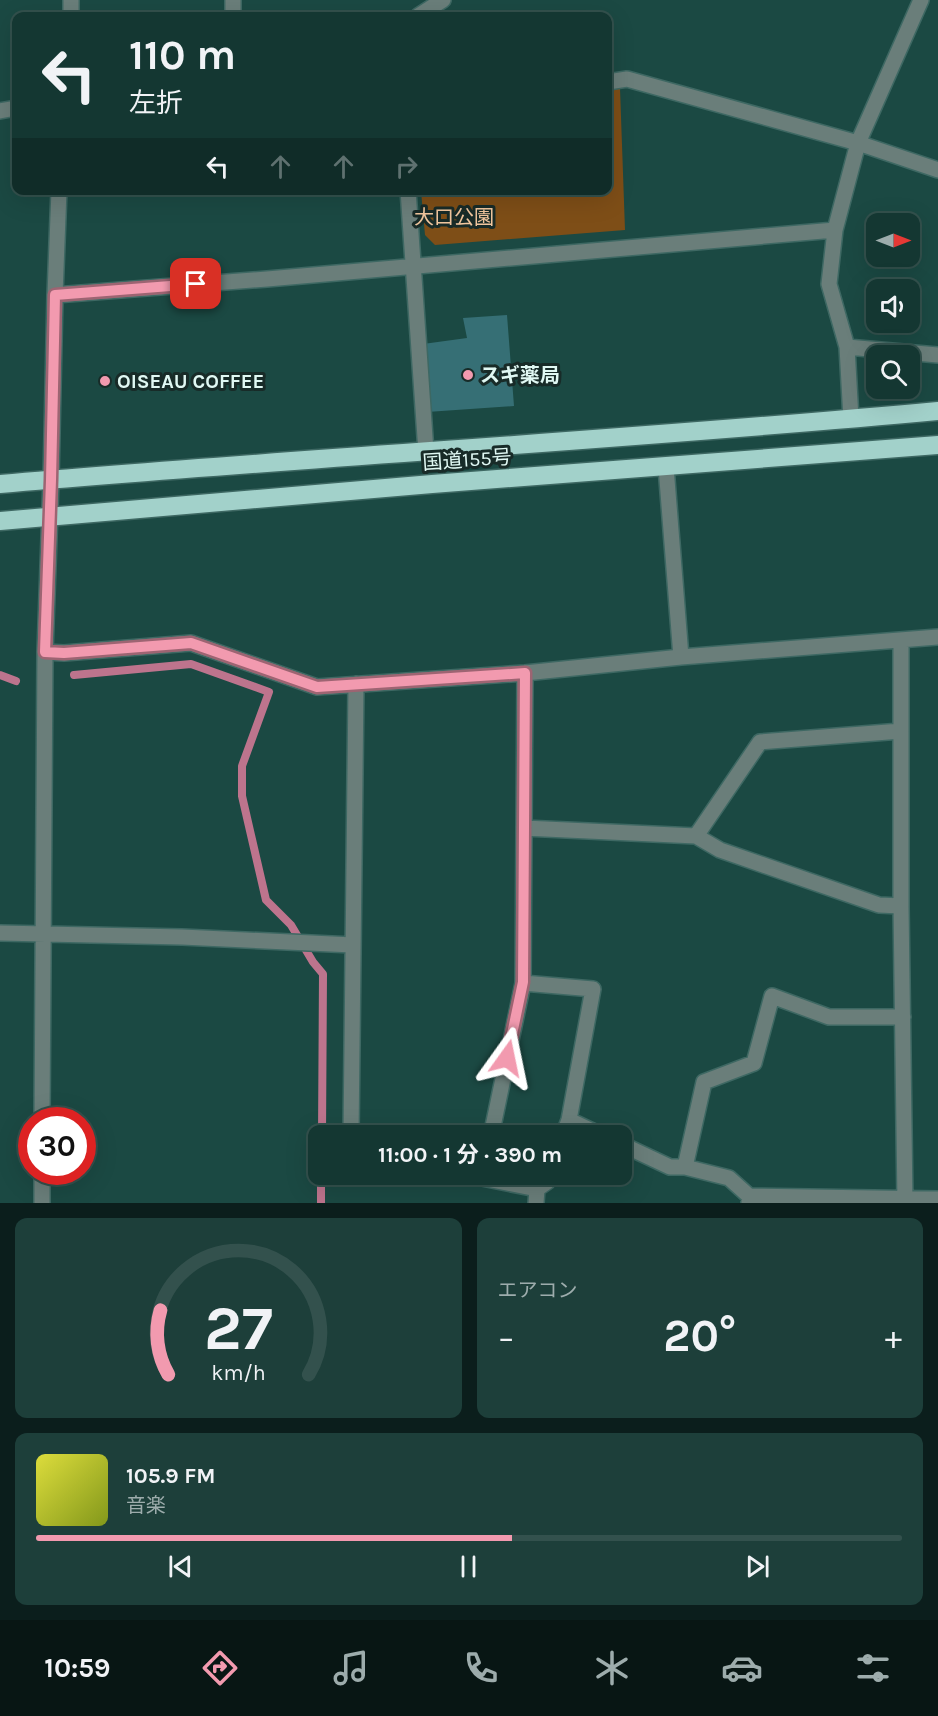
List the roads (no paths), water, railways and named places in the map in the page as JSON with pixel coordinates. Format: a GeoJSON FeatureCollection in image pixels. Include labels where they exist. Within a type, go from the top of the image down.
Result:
{"type":"FeatureCollection","features":[{"type":"Feature","properties":{"kind":"highway","name":"国道155号"},"geometry":{"type":"LineString","coordinates":[[0,484],[938,411]]}},
{"type":"Feature","properties":{"kind":"highway","name":"国道155号"},"geometry":{"type":"LineString","coordinates":[[0,522],[432,484],[938,445]]}},
{"type":"Feature","properties":{"kind":"street"},"geometry":{"type":"LineString","coordinates":[[424,12],[443,0]]}},
{"type":"Feature","properties":{"kind":"street"},"geometry":{"type":"LineString","coordinates":[[850,419],[847,347],[829,284],[835,230],[858,143],[921,0]]}},
{"type":"Feature","properties":{"kind":"street"},"geometry":{"type":"LineString","coordinates":[[612,81],[627,78],[858,143],[938,170]]}},
{"type":"Feature","properties":{"kind":"street"},"geometry":{"type":"LineString","coordinates":[[42,1107],[45,652],[59,195]]}},
{"type":"Feature","properties":{"kind":"street"},"geometry":{"type":"LineString","coordinates":[[408,195],[426,452]]}},
{"type":"Feature","properties":{"kind":"street"},"geometry":{"type":"LineString","coordinates":[[55,295],[835,230]]}},
{"type":"Feature","properties":{"kind":"street"},"geometry":{"type":"LineString","coordinates":[[847,347],[938,355]]}},
{"type":"Feature","properties":{"kind":"street"},"geometry":{"type":"LineString","coordinates":[[666,467],[681,657]]}},
{"type":"Feature","properties":{"kind":"street"},"geometry":{"type":"LineString","coordinates":[[45,652],[64,653],[191,643],[317,687],[525,673],[681,657],[938,637]]}},
{"type":"Feature","properties":{"kind":"street"},"geometry":{"type":"LineString","coordinates":[[901,640],[900,906],[904,1201]]}},
{"type":"Feature","properties":{"kind":"street"},"geometry":{"type":"LineString","coordinates":[[493,1125],[523,982],[525,673]]}},
{"type":"Feature","properties":{"kind":"street"},"geometry":{"type":"LineString","coordinates":[[351,1125],[356,684]]}},
{"type":"Feature","properties":{"kind":"street"},"geometry":{"type":"LineString","coordinates":[[696,836],[760,742],[901,731]]}},
{"type":"Feature","properties":{"kind":"street"},"geometry":{"type":"LineString","coordinates":[[524,828],[696,836],[720,850],[879,905],[900,906]]}},
{"type":"Feature","properties":{"kind":"street"},"geometry":{"type":"LineString","coordinates":[[0,933],[353,945]]}},
{"type":"Feature","properties":{"kind":"street"},"geometry":{"type":"LineString","coordinates":[[523,982],[593,989],[567,1125]]}},
{"type":"Feature","properties":{"kind":"street"},"geometry":{"type":"LineString","coordinates":[[685,1167],[704,1082],[754,1063],[772,996],[829,1017],[903,1017]]}},
{"type":"Feature","properties":{"kind":"street"},"geometry":{"type":"LineString","coordinates":[[569,1119],[581,1125]]}},
{"type":"Feature","properties":{"kind":"street"},"geometry":{"type":"LineString","coordinates":[[632,1149],[670,1167],[685,1167],[729,1178],[749,1199],[904,1201],[938,1199]]}},
{"type":"Feature","properties":{"kind":"street"},"geometry":{"type":"LineString","coordinates":[[42,1185],[42,1203]]}},
{"type":"Feature","properties":{"kind":"street"},"geometry":{"type":"LineString","coordinates":[[506,1185],[536,1196]]}},
{"type":"Feature","properties":{"kind":"waterway"},"geometry":{"type":"LineString","coordinates":[[74,675],[191,664],[269,692],[242,766],[242,796],[266,900],[291,925],[313,962],[323,974],[322,1125]]}},
{"type":"Feature","properties":{"kind":"waterway"},"geometry":{"type":"LineString","coordinates":[[0,675],[16,681]]}},
{"type":"Feature","properties":{"kind":"waterway"},"geometry":{"type":"LineString","coordinates":[[321,1185],[321,1203]]}},
{"type":"Feature","properties":{"kind":"place","name":"スギ薬局"},"geometry":{"type":"Point","coordinates":[468,375]}},
{"type":"Feature","properties":{"kind":"place","name":"OISEAU COFFEE"},"geometry":{"type":"Point","coordinates":[105,381]}},
{"type":"Feature","properties":{"kind":"park label","name":"大口公園"},"geometry":{"type":"Point","coordinates":[454,217]}}]}
